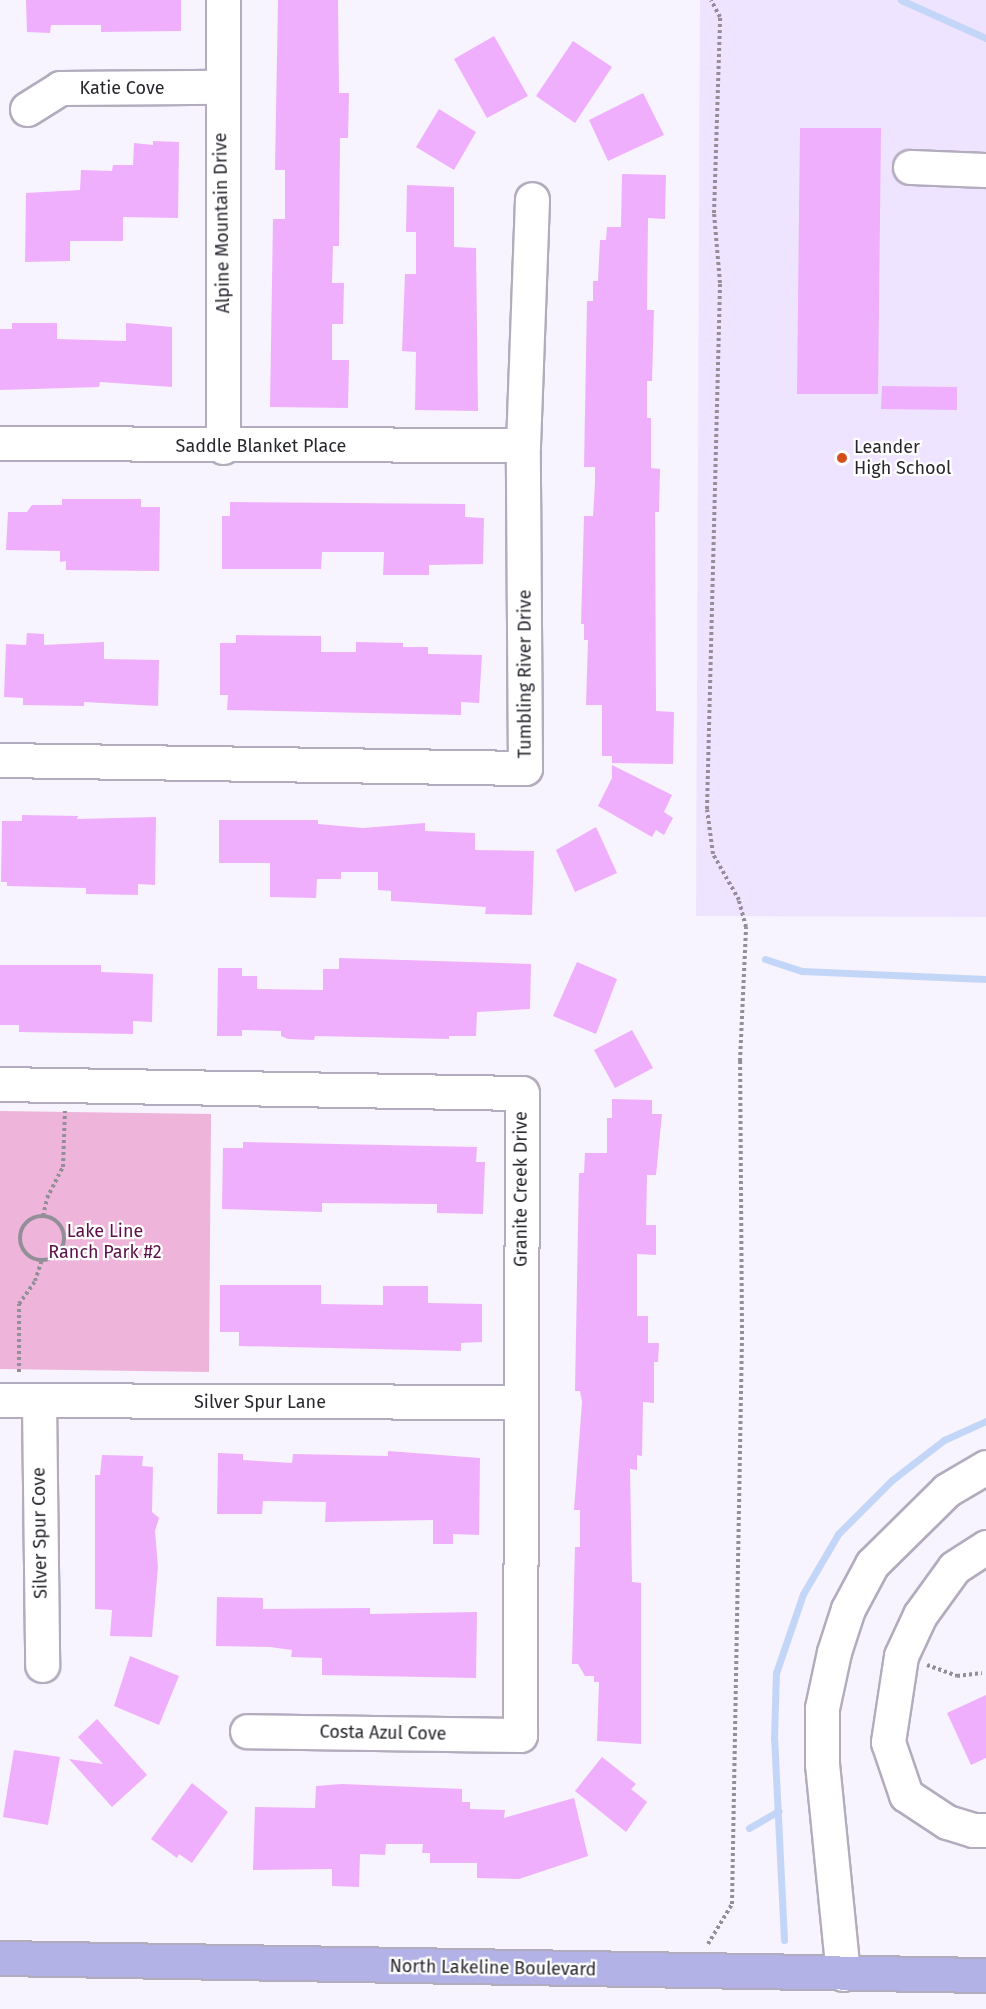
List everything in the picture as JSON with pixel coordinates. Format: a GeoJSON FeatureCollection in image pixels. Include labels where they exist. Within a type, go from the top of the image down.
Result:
{"type":"FeatureCollection","features":[{"type":"Feature","properties":{"kind":"main road","name":"North Lakeline Boulevard"},"geometry":{"type":"LineString","coordinates":[[0,1958],[986,1975]]}},
{"type":"Feature","properties":{"kind":"street","name":"Alpine Mountain Drive"},"geometry":{"type":"LineString","coordinates":[[223,0],[223,87],[220,116],[223,447]]}},
{"type":"Feature","properties":{"kind":"street","name":"Katie Cove"},"geometry":{"type":"LineString","coordinates":[[27,109],[60,88],[223,87]]}},
{"type":"Feature","properties":{"kind":"street"},"geometry":{"type":"LineString","coordinates":[[910,166],[986,170]]}},
{"type":"Feature","properties":{"kind":"street","name":"Tumbling River Drive"},"geometry":{"type":"LineString","coordinates":[[0,760],[525,768],[523,446],[532,199]]}},
{"type":"Feature","properties":{"kind":"street","name":"Saddle Blanket Place"},"geometry":{"type":"LineString","coordinates":[[0,443],[223,447],[523,446]]}},
{"type":"Feature","properties":{"kind":"street","name":"Granite Creek Drive"},"geometry":{"type":"LineString","coordinates":[[0,1084],[522,1093],[519,1402],[520,1735]]}},
{"type":"Feature","properties":{"kind":"street","name":"Silver Spur Lane"},"geometry":{"type":"LineString","coordinates":[[19,1401],[519,1402]]}},
{"type":"Feature","properties":{"kind":"street","name":"Silver Spur Cove"},"geometry":{"type":"LineString","coordinates":[[19,1401],[42,1665]]}},
{"type":"Feature","properties":{"kind":"street"},"geometry":{"type":"LineString","coordinates":[[843,1974],[822,1764],[822,1708],[834,1652],[848,1609],[872,1564],[947,1490],[986,1467]]}},
{"type":"Feature","properties":{"kind":"street"},"geometry":{"type":"LineString","coordinates":[[986,1547],[954,1568],[920,1615],[901,1656],[888,1742],[906,1795],[947,1822],[974,1830],[986,1830]]}},
{"type":"Feature","properties":{"kind":"street","name":"Costa Azul Cove"},"geometry":{"type":"LineString","coordinates":[[247,1731],[520,1735]]}},
{"type":"Feature","properties":{"kind":"path"},"geometry":{"type":"LineString","coordinates":[[704,1950],[732,1904],[742,1334],[740,1061],[746,927],[739,900],[713,854],[707,809],[720,283],[714,213],[720,17],[711,0]]}},
{"type":"Feature","properties":{"kind":"path"},"geometry":{"type":"LineString","coordinates":[[43,1216],[46,1198],[63,1167],[66,1085]]}},
{"type":"Feature","properties":{"kind":"path"},"geometry":{"type":"LineString","coordinates":[[43,1216],[59,1222],[64,1242],[56,1255],[42,1260],[28,1255],[20,1233],[27,1221],[43,1216]]}},
{"type":"Feature","properties":{"kind":"path"},"geometry":{"type":"LineString","coordinates":[[19,1401],[19,1304],[35,1281],[42,1260]]}},
{"type":"Feature","properties":{"kind":"path"},"geometry":{"type":"LineString","coordinates":[[901,1656],[957,1676],[982,1672]]}},
{"type":"Feature","properties":{"kind":"shaded area","name":"Leander High School"},"geometry":{"type":"Polygon","coordinates":[[[700,0],[986,0],[986,917],[696,916],[700,0]]]}},
{"type":"Feature","properties":{"kind":"green space","name":"Lake Line Ranch Park #2"},"geometry":{"type":"Polygon","coordinates":[[[0,1111],[211,1114],[209,1372],[0,1369],[0,1111]]]}},
{"type":"Feature","properties":{"kind":"building"},"geometry":{"type":"Polygon","coordinates":[[[26,0],[181,0],[181,31],[101,32],[101,25],[51,25],[50,33],[27,32],[26,0]]]}},
{"type":"Feature","properties":{"kind":"building"},"geometry":{"type":"Polygon","coordinates":[[[278,0],[338,0],[339,93],[349,93],[348,138],[340,138],[339,246],[333,246],[332,283],[344,283],[343,324],[332,324],[332,360],[349,360],[348,408],[270,407],[273,219],[285,219],[285,170],[275,170],[278,0]]]}},
{"type":"Feature","properties":{"kind":"building"},"geometry":{"type":"Polygon","coordinates":[[[494,36],[528,96],[487,118],[454,59],[494,36]]]}},
{"type":"Feature","properties":{"kind":"building"},"geometry":{"type":"Polygon","coordinates":[[[573,41],[612,67],[575,123],[536,96],[573,41]]]}},
{"type":"Feature","properties":{"kind":"building"},"geometry":{"type":"Polygon","coordinates":[[[643,93],[664,135],[608,161],[589,120],[643,93]]]}},
{"type":"Feature","properties":{"kind":"building"},"geometry":{"type":"Polygon","coordinates":[[[439,109],[476,132],[454,170],[416,147],[439,109]]]}},
{"type":"Feature","properties":{"kind":"building"},"geometry":{"type":"Polygon","coordinates":[[[800,128],[881,128],[878,394],[797,394],[800,128]]]}},
{"type":"Feature","properties":{"kind":"building"},"geometry":{"type":"Polygon","coordinates":[[[153,141],[179,142],[178,218],[123,217],[123,241],[70,241],[70,261],[25,262],[26,193],[80,190],[81,170],[112,171],[113,165],[133,165],[134,143],[153,145],[153,141]]]}},
{"type":"Feature","properties":{"kind":"building"},"geometry":{"type":"Polygon","coordinates":[[[622,174],[666,175],[665,219],[648,218],[647,310],[654,310],[652,381],[647,381],[647,418],[651,418],[651,468],[660,469],[659,512],[655,512],[656,711],[674,712],[673,764],[612,763],[612,756],[602,756],[602,705],[586,705],[588,640],[584,640],[584,624],[581,624],[584,516],[593,516],[595,483],[595,467],[584,467],[587,301],[593,301],[593,281],[598,281],[600,240],[606,240],[607,227],[621,227],[622,174]]]}},
{"type":"Feature","properties":{"kind":"building"},"geometry":{"type":"Polygon","coordinates":[[[407,185],[454,187],[454,247],[476,248],[478,411],[415,410],[416,352],[402,351],[405,274],[416,274],[416,232],[406,232],[407,185]]]}},
{"type":"Feature","properties":{"kind":"building"},"geometry":{"type":"Polygon","coordinates":[[[12,323],[57,323],[57,339],[126,341],[126,323],[172,327],[172,387],[100,382],[99,387],[0,390],[0,329],[12,329],[12,323]]]}},
{"type":"Feature","properties":{"kind":"building"},"geometry":{"type":"Polygon","coordinates":[[[882,386],[957,387],[957,410],[881,409],[882,386]]]}},
{"type":"Feature","properties":{"kind":"building"},"geometry":{"type":"Polygon","coordinates":[[[62,499],[141,499],[141,507],[160,507],[159,571],[66,570],[66,561],[60,562],[60,551],[6,550],[8,512],[27,512],[32,505],[62,505],[62,499]]]}},
{"type":"Feature","properties":{"kind":"building"},"geometry":{"type":"Polygon","coordinates":[[[230,502],[465,504],[465,517],[484,518],[483,564],[429,565],[429,575],[383,575],[384,552],[322,552],[321,569],[222,569],[222,516],[230,516],[230,502]]]}},
{"type":"Feature","properties":{"kind":"building"},"geometry":{"type":"Polygon","coordinates":[[[27,633],[44,634],[44,645],[104,642],[104,659],[159,660],[158,706],[84,702],[84,706],[23,705],[23,698],[4,697],[6,644],[26,645],[27,633]]]}},
{"type":"Feature","properties":{"kind":"building"},"geometry":{"type":"Polygon","coordinates":[[[236,635],[321,636],[321,652],[356,652],[356,642],[403,643],[403,647],[428,647],[428,654],[482,655],[479,703],[461,702],[461,715],[227,710],[228,695],[220,695],[220,643],[236,643],[236,635]]]}},
{"type":"Feature","properties":{"kind":"building"},"geometry":{"type":"Polygon","coordinates":[[[612,765],[672,795],[664,812],[673,818],[664,835],[656,830],[652,837],[598,806],[612,778],[612,765]]]}},
{"type":"Feature","properties":{"kind":"building"},"geometry":{"type":"Polygon","coordinates":[[[22,815],[78,816],[77,819],[156,817],[155,885],[138,884],[138,895],[86,894],[86,888],[7,886],[7,882],[1,882],[2,821],[22,821],[22,815]]]}},
{"type":"Feature","properties":{"kind":"building"},"geometry":{"type":"Polygon","coordinates":[[[219,820],[318,820],[318,824],[363,828],[425,823],[425,831],[475,833],[475,850],[534,851],[532,915],[485,914],[486,907],[391,901],[391,891],[378,890],[378,872],[341,872],[341,879],[317,879],[316,898],[270,897],[270,863],[219,863],[219,820]]]}},
{"type":"Feature","properties":{"kind":"building"},"geometry":{"type":"Polygon","coordinates":[[[596,827],[617,873],[575,892],[556,850],[596,827]]]}},
{"type":"Feature","properties":{"kind":"building"},"geometry":{"type":"Polygon","coordinates":[[[339,958],[531,964],[530,1009],[477,1012],[476,1036],[449,1036],[449,1039],[315,1036],[314,1040],[288,1039],[281,1036],[281,1031],[242,1030],[242,1036],[217,1036],[218,968],[242,968],[242,976],[257,976],[257,989],[323,990],[323,969],[339,969],[339,958]]]}},
{"type":"Feature","properties":{"kind":"building"},"geometry":{"type":"Polygon","coordinates":[[[577,962],[617,979],[596,1034],[553,1016],[577,962]]]}},
{"type":"Feature","properties":{"kind":"building"},"geometry":{"type":"Polygon","coordinates":[[[0,965],[101,965],[101,972],[153,974],[152,1022],[133,1021],[133,1034],[19,1032],[19,1025],[0,1025],[0,965]]]}},
{"type":"Feature","properties":{"kind":"building"},"geometry":{"type":"Polygon","coordinates":[[[632,1030],[653,1068],[615,1088],[594,1050],[632,1030]]]}},
{"type":"Feature","properties":{"kind":"building"},"geometry":{"type":"Polygon","coordinates":[[[612,1099],[652,1100],[652,1114],[662,1114],[656,1175],[647,1175],[646,1225],[656,1225],[656,1255],[637,1254],[637,1316],[648,1316],[648,1343],[659,1343],[658,1362],[654,1362],[654,1403],[643,1402],[642,1456],[637,1455],[637,1470],[630,1469],[632,1582],[641,1583],[641,1744],[597,1741],[599,1682],[594,1682],[594,1676],[585,1676],[578,1664],[572,1664],[575,1547],[580,1547],[580,1510],[574,1510],[582,1402],[580,1391],[575,1391],[579,1173],[584,1173],[585,1153],[607,1153],[607,1118],[612,1118],[612,1099]]]}},
{"type":"Feature","properties":{"kind":"building"},"geometry":{"type":"Polygon","coordinates":[[[243,1142],[477,1147],[476,1162],[485,1162],[483,1214],[437,1213],[437,1204],[322,1203],[322,1212],[222,1209],[223,1148],[243,1148],[243,1142]]]}},
{"type":"Feature","properties":{"kind":"building"},"geometry":{"type":"Polygon","coordinates":[[[220,1285],[321,1285],[321,1304],[383,1305],[383,1286],[428,1286],[428,1303],[482,1304],[482,1342],[461,1343],[461,1351],[239,1346],[239,1332],[220,1332],[220,1285]]]}},
{"type":"Feature","properties":{"kind":"building"},"geometry":{"type":"Polygon","coordinates":[[[388,1451],[480,1458],[479,1535],[453,1534],[453,1544],[433,1544],[433,1520],[325,1522],[326,1502],[263,1501],[262,1514],[217,1514],[218,1453],[243,1454],[243,1460],[292,1463],[293,1454],[388,1456],[388,1451]]]}},
{"type":"Feature","properties":{"kind":"building"},"geometry":{"type":"Polygon","coordinates":[[[102,1455],[143,1456],[142,1466],[153,1467],[152,1512],[159,1518],[155,1531],[158,1567],[152,1637],[110,1636],[112,1610],[95,1609],[95,1475],[100,1475],[102,1455]]]}},
{"type":"Feature","properties":{"kind":"building"},"geometry":{"type":"Polygon","coordinates":[[[217,1597],[263,1598],[263,1609],[370,1608],[370,1614],[477,1612],[476,1678],[322,1675],[322,1658],[291,1657],[292,1650],[270,1647],[216,1646],[217,1597]]]}},
{"type":"Feature","properties":{"kind":"building"},"geometry":{"type":"Polygon","coordinates":[[[130,1656],[179,1676],[159,1725],[114,1706],[130,1656]]]}},
{"type":"Feature","properties":{"kind":"building"},"geometry":{"type":"Polygon","coordinates":[[[986,1695],[986,1758],[971,1765],[947,1713],[986,1695]]]}},
{"type":"Feature","properties":{"kind":"building"},"geometry":{"type":"Polygon","coordinates":[[[97,1719],[147,1775],[112,1807],[69,1759],[103,1764],[78,1737],[97,1719]]]}},
{"type":"Feature","properties":{"kind":"building"},"geometry":{"type":"Polygon","coordinates":[[[14,1750],[60,1757],[48,1825],[3,1817],[14,1750]]]}},
{"type":"Feature","properties":{"kind":"building"},"geometry":{"type":"Polygon","coordinates":[[[602,1757],[636,1784],[631,1789],[647,1802],[626,1832],[575,1791],[602,1757]]]}},
{"type":"Feature","properties":{"kind":"building"},"geometry":{"type":"Polygon","coordinates":[[[192,1783],[228,1812],[192,1863],[179,1854],[177,1858],[151,1839],[192,1783]]]}},
{"type":"Feature","properties":{"kind":"building"},"geometry":{"type":"Polygon","coordinates":[[[342,1784],[462,1789],[462,1802],[470,1802],[470,1809],[505,1810],[504,1818],[574,1798],[588,1856],[519,1879],[477,1878],[477,1863],[430,1863],[430,1853],[422,1853],[423,1844],[386,1844],[385,1855],[360,1854],[359,1887],[332,1886],[332,1869],[253,1870],[255,1807],[315,1808],[316,1786],[342,1784]]]}},
{"type":"Feature","properties":{"kind":"waterway"},"geometry":{"type":"LineString","coordinates":[[901,0],[986,38]]}},
{"type":"Feature","properties":{"kind":"waterway"},"geometry":{"type":"LineString","coordinates":[[765,959],[802,971],[986,979]]}},
{"type":"Feature","properties":{"kind":"waterway"},"geometry":{"type":"LineString","coordinates":[[784,1940],[774,1739],[776,1673],[803,1594],[838,1534],[892,1480],[944,1440],[986,1421]]}},
{"type":"Feature","properties":{"kind":"waterway"},"geometry":{"type":"LineString","coordinates":[[749,1828],[778,1811]]}},
{"type":"Feature","properties":{"kind":"place","name":"Leander High School"},"geometry":{"type":"Point","coordinates":[842,458]}}]}
